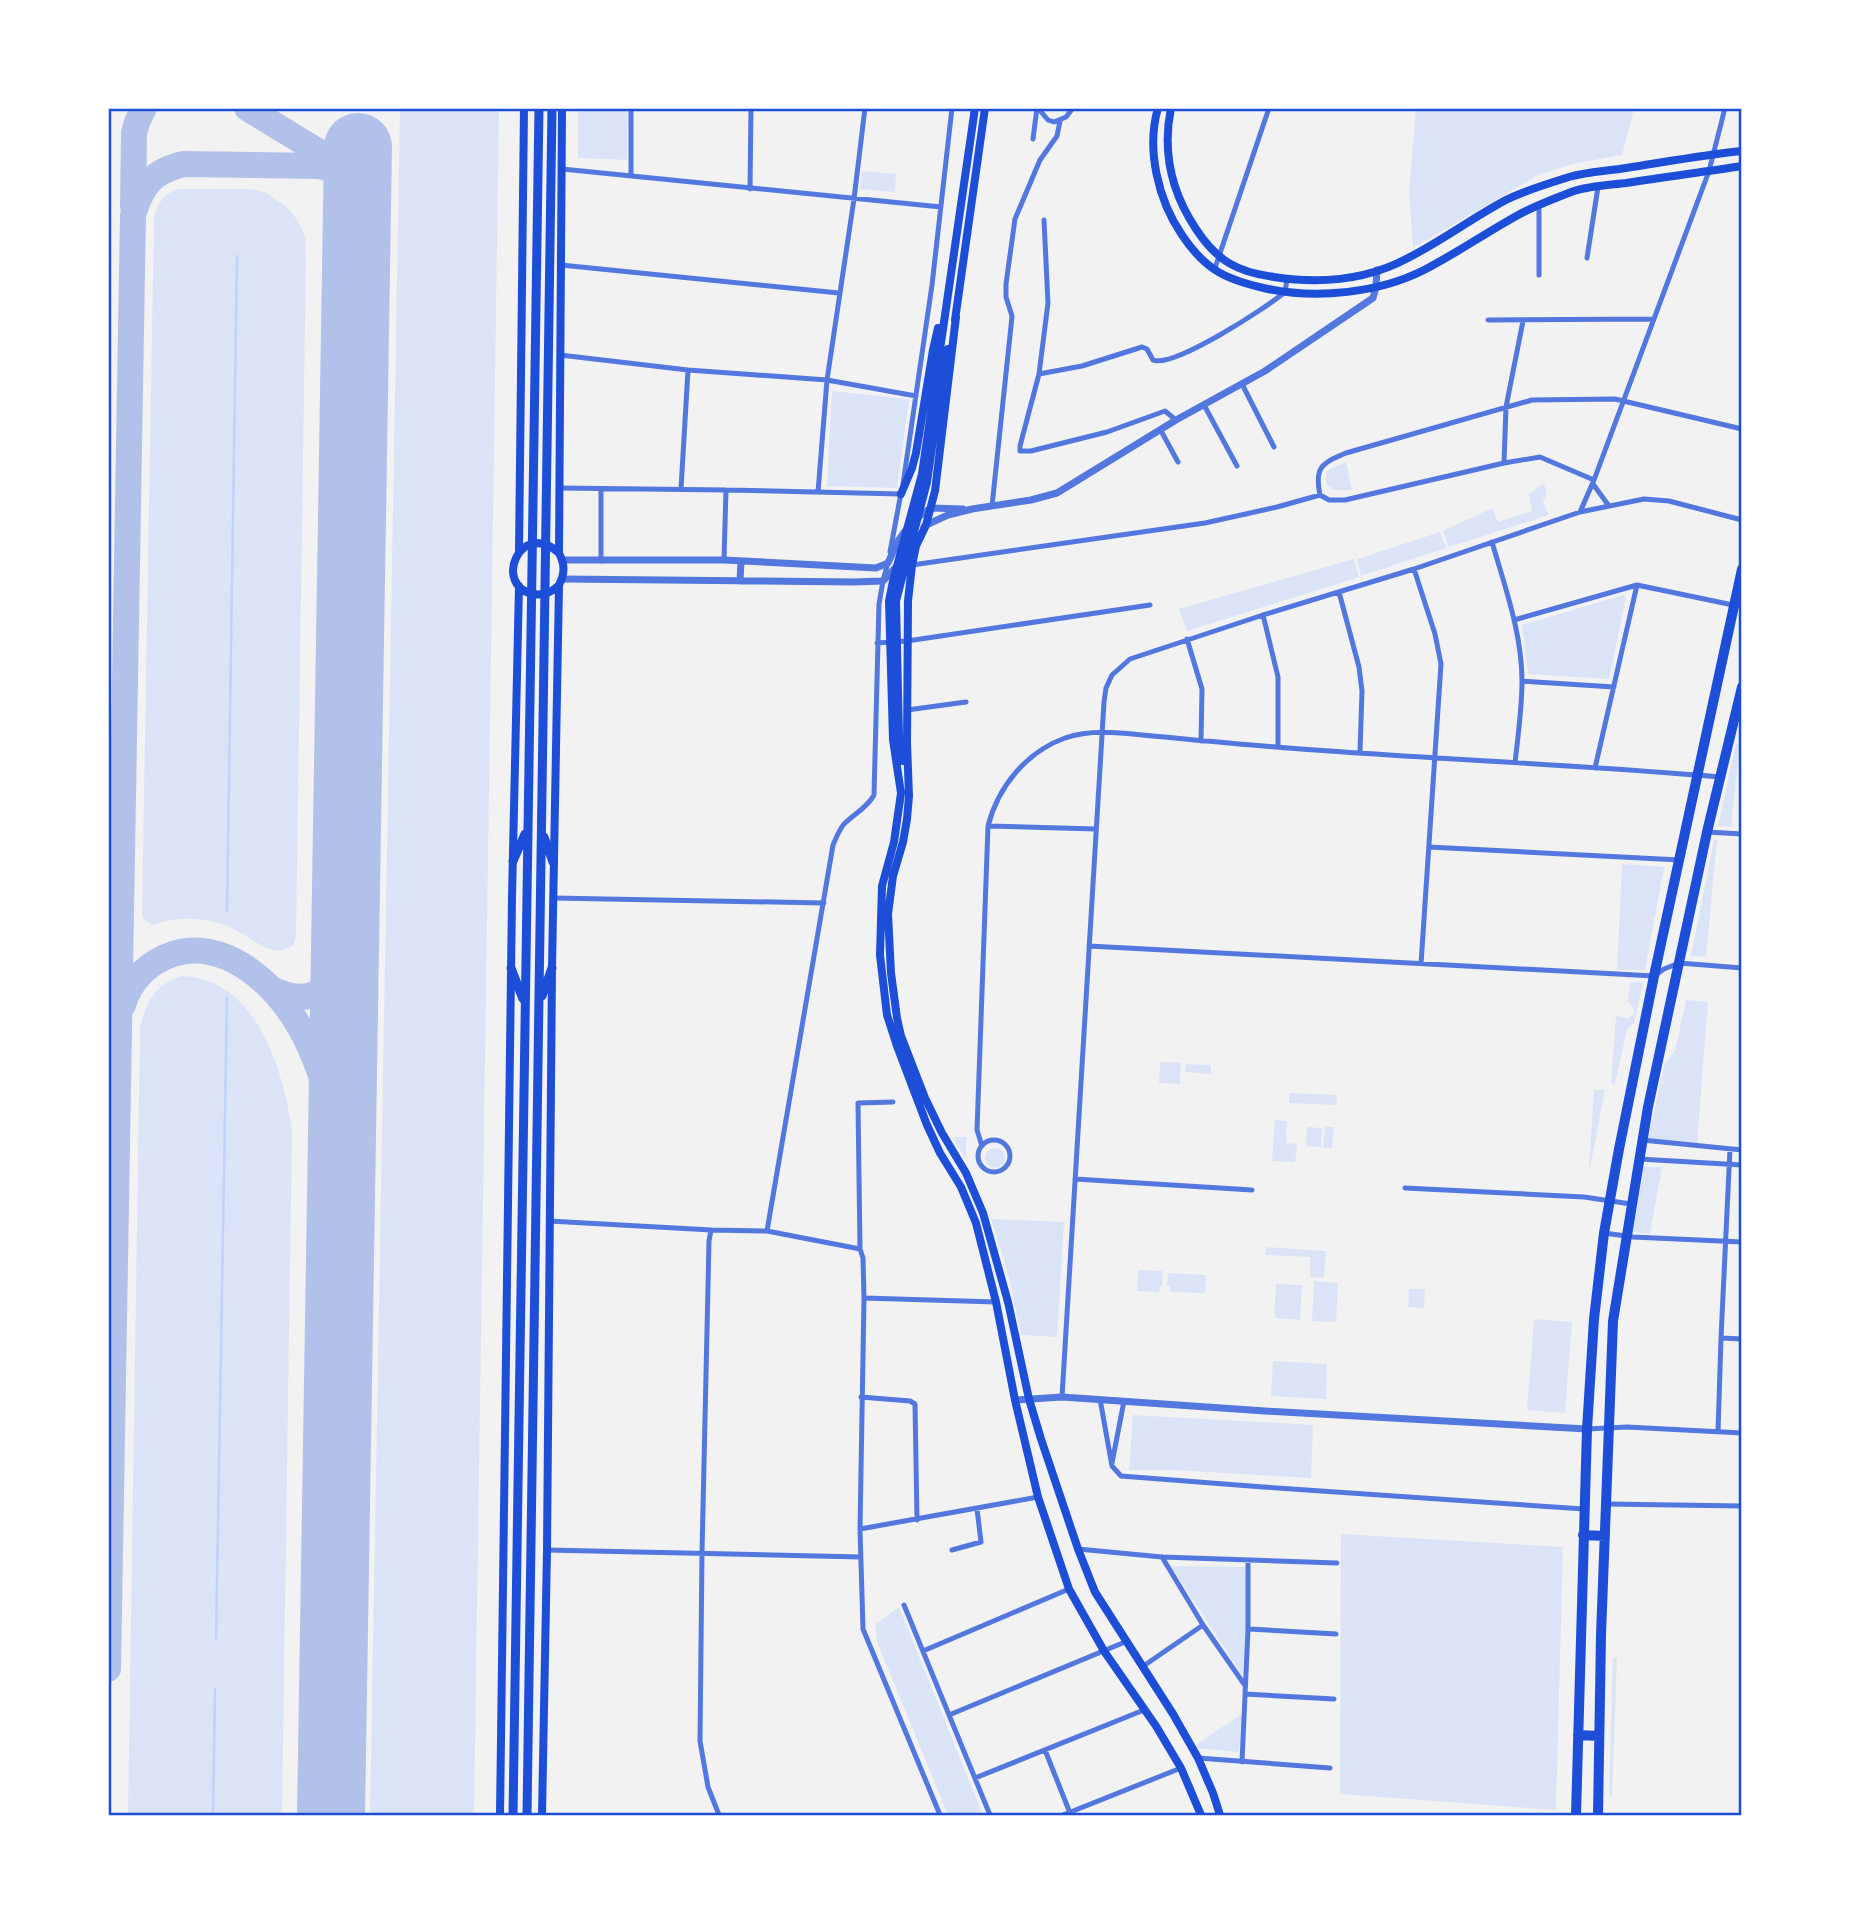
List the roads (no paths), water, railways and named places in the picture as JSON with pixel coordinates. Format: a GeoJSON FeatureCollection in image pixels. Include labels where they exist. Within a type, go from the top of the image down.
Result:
{"type":"FeatureCollection","features":[{"type":"Feature","properties":{"kind":"highway"},"geometry":{"type":"LineString","coordinates":[[1576,1815],[1587,1429],[1594,1319],[1604,1233],[1654,976],[1741,569]]}},
{"type":"Feature","properties":{"kind":"highway"},"geometry":{"type":"LineString","coordinates":[[1598,1815],[1613,1321],[1642,1140],[1707,832],[1741,687]]}},
{"type":"Feature","properties":{"kind":"highway"},"geometry":{"type":"LineString","coordinates":[[1583,1535],[1605,1536]]}},
{"type":"Feature","properties":{"kind":"highway"},"geometry":{"type":"LineString","coordinates":[[1578,1735],[1599,1736]]}},
{"type":"Feature","properties":{"kind":"main road"},"geometry":{"type":"LineString","coordinates":[[519,552],[524,108]]}},
{"type":"Feature","properties":{"kind":"main road"},"geometry":{"type":"LineString","coordinates":[[513,1815],[539,108]]}},
{"type":"Feature","properties":{"kind":"main road"},"geometry":{"type":"LineString","coordinates":[[527,1815],[552,108]]}},
{"type":"Feature","properties":{"kind":"main road"},"geometry":{"type":"LineString","coordinates":[[542,1815],[553,862],[560,582],[564,573],[559,488],[562,108]]}},
{"type":"Feature","properties":{"kind":"main road"},"geometry":{"type":"LineString","coordinates":[[975,108],[947,298],[927,482],[896,601],[893,740],[901,793],[894,842],[882,886],[880,955],[887,1015],[927,1125],[961,1187],[976,1223],[1038,1497],[1069,1589],[1104,1651],[1156,1726],[1181,1768],[1200,1815]]}},
{"type":"Feature","properties":{"kind":"main road"},"geometry":{"type":"LineString","coordinates":[[985,108],[935,491],[912,565],[907,641],[909,796],[907,820],[893,876],[888,914],[897,1018],[901,1036],[926,1098],[942,1133],[967,1173],[983,1213],[1008,1302],[1029,1399],[1078,1549],[1095,1592],[1198,1758],[1220,1815]]}},
{"type":"Feature","properties":{"kind":"main road"},"geometry":{"type":"LineString","coordinates":[[1741,151],[1570,177],[1506,199],[1406,259],[1351,278],[1325,282],[1262,275],[1220,258],[1185,213],[1177,193],[1167,149],[1171,110],[1160,108],[1153,132],[1154,154],[1167,205],[1175,225],[1199,257],[1214,271],[1240,283],[1314,295],[1376,287],[1422,272],[1522,213],[1577,190],[1741,166]]}},
{"type":"Feature","properties":{"kind":"main road"},"geometry":{"type":"LineString","coordinates":[[901,494],[916,453],[933,350],[947,298]]}},
{"type":"Feature","properties":{"kind":"main road"},"geometry":{"type":"LineString","coordinates":[[932,426],[956,317]]}},
{"type":"Feature","properties":{"kind":"main road"},"geometry":{"type":"LineString","coordinates":[[500,1815],[519,586],[513,573],[515,558],[532,544],[546,544],[561,557]]}},
{"type":"Feature","properties":{"kind":"main road"},"geometry":{"type":"LineString","coordinates":[[519,586],[531,594],[545,594],[560,582]]}},
{"type":"Feature","properties":{"kind":"main road"},"geometry":{"type":"LineString","coordinates":[[895,682],[901,750],[907,777]]}},
{"type":"Feature","properties":{"kind":"main road"},"geometry":{"type":"LineString","coordinates":[[513,861],[528,830]]}},
{"type":"Feature","properties":{"kind":"main road"},"geometry":{"type":"LineString","coordinates":[[542,830],[553,862]]}},
{"type":"Feature","properties":{"kind":"main road"},"geometry":{"type":"LineString","coordinates":[[511,968],[525,1005]]}},
{"type":"Feature","properties":{"kind":"main road"},"geometry":{"type":"LineString","coordinates":[[539,1004],[552,968]]}},
{"type":"Feature","properties":{"kind":"street"},"geometry":{"type":"LineString","coordinates":[[631,108],[631,175]]}},
{"type":"Feature","properties":{"kind":"street"},"geometry":{"type":"LineString","coordinates":[[750,189],[751,108]]}},
{"type":"Feature","properties":{"kind":"street"},"geometry":{"type":"LineString","coordinates":[[818,492],[827,380],[854,199],[864,108]]}},
{"type":"Feature","properties":{"kind":"street"},"geometry":{"type":"LineString","coordinates":[[767,1231],[833,845],[845,824],[869,803],[874,795],[879,604],[901,494],[916,396],[952,108]]}},
{"type":"Feature","properties":{"kind":"street"},"geometry":{"type":"LineString","coordinates":[[1037,108],[1048,120],[1054,122],[1066,117],[1073,108]]}},
{"type":"Feature","properties":{"kind":"street"},"geometry":{"type":"LineString","coordinates":[[1033,139],[1037,108]]}},
{"type":"Feature","properties":{"kind":"street"},"geometry":{"type":"LineString","coordinates":[[1214,271],[1269,108]]}},
{"type":"Feature","properties":{"kind":"street"},"geometry":{"type":"LineString","coordinates":[[1580,512],[1709,171],[1725,108]]}},
{"type":"Feature","properties":{"kind":"street"},"geometry":{"type":"LineString","coordinates":[[992,506],[1012,316],[1006,297],[1006,284],[1016,219],[1040,160],[1057,136],[1060,121]]}},
{"type":"Feature","properties":{"kind":"street"},"geometry":{"type":"LineString","coordinates":[[562,169],[941,207]]}},
{"type":"Feature","properties":{"kind":"street"},"geometry":{"type":"LineString","coordinates":[[1587,258],[1598,187]]}},
{"type":"Feature","properties":{"kind":"street"},"geometry":{"type":"LineString","coordinates":[[1539,206],[1539,275]]}},
{"type":"Feature","properties":{"kind":"street"},"geometry":{"type":"LineString","coordinates":[[1044,220],[1048,303],[1039,374],[1020,451],[1031,451],[1107,432],[1165,411],[1176,420]]}},
{"type":"Feature","properties":{"kind":"street"},"geometry":{"type":"LineString","coordinates":[[561,265],[839,293]]}},
{"type":"Feature","properties":{"kind":"street"},"geometry":{"type":"LineString","coordinates":[[560,582],[883,580],[900,562],[926,525],[948,515],[972,509],[1042,498],[1057,493],[1160,429],[1265,371],[1373,298],[1377,270]]}},
{"type":"Feature","properties":{"kind":"street"},"geometry":{"type":"LineString","coordinates":[[1039,374],[1082,366],[1142,347],[1147,349],[1153,360],[1160,363],[1198,348],[1273,302],[1285,292],[1287,279]]}},
{"type":"Feature","properties":{"kind":"street"},"geometry":{"type":"LineString","coordinates":[[1488,320],[1654,319]]}},
{"type":"Feature","properties":{"kind":"street"},"geometry":{"type":"LineString","coordinates":[[1504,463],[1506,407],[1524,321]]}},
{"type":"Feature","properties":{"kind":"street"},"geometry":{"type":"LineString","coordinates":[[560,355],[688,370],[827,380],[916,396]]}},
{"type":"Feature","properties":{"kind":"street"},"geometry":{"type":"LineString","coordinates":[[681,489],[688,370]]}},
{"type":"Feature","properties":{"kind":"street"},"geometry":{"type":"LineString","coordinates":[[1242,384],[1274,447]]}},
{"type":"Feature","properties":{"kind":"street"},"geometry":{"type":"LineString","coordinates":[[1320,495],[1317,477],[1327,461],[1346,453],[1532,400],[1615,399],[1741,429]]}},
{"type":"Feature","properties":{"kind":"street"},"geometry":{"type":"LineString","coordinates":[[1204,405],[1237,466]]}},
{"type":"Feature","properties":{"kind":"street"},"geometry":{"type":"LineString","coordinates":[[1160,429],[1178,462]]}},
{"type":"Feature","properties":{"kind":"street"},"geometry":{"type":"LineString","coordinates":[[912,565],[1205,523],[1320,495],[1329,500],[1345,500],[1540,457],[1593,482],[1609,506]]}},
{"type":"Feature","properties":{"kind":"street"},"geometry":{"type":"LineString","coordinates":[[559,488],[901,494]]}},
{"type":"Feature","properties":{"kind":"street"},"geometry":{"type":"LineString","coordinates":[[601,489],[601,561]]}},
{"type":"Feature","properties":{"kind":"street"},"geometry":{"type":"LineString","coordinates":[[724,560],[726,489]]}},
{"type":"Feature","properties":{"kind":"street"},"geometry":{"type":"LineString","coordinates":[[935,491],[941,503],[957,509]]}},
{"type":"Feature","properties":{"kind":"street"},"geometry":{"type":"LineString","coordinates":[[1062,1397],[1102,732],[1106,688],[1112,675],[1130,659],[1187,639],[1414,569],[1580,512],[1644,499],[1668,501],[1741,520]]}},
{"type":"Feature","properties":{"kind":"street"},"geometry":{"type":"LineString","coordinates":[[561,557],[601,561],[724,560],[877,568],[888,563],[898,541],[910,525],[931,508],[972,509]]}},
{"type":"Feature","properties":{"kind":"street"},"geometry":{"type":"LineString","coordinates":[[1492,542],[1514,620],[1520,653],[1522,681],[1516,763]]}},
{"type":"Feature","properties":{"kind":"street"},"geometry":{"type":"LineString","coordinates":[[740,581],[741,561]]}},
{"type":"Feature","properties":{"kind":"street"},"geometry":{"type":"LineString","coordinates":[[1414,569],[1436,634],[1441,664],[1420,964]]}},
{"type":"Feature","properties":{"kind":"street"},"geometry":{"type":"LineString","coordinates":[[1514,620],[1637,585],[1733,605]]}},
{"type":"Feature","properties":{"kind":"street"},"geometry":{"type":"LineString","coordinates":[[1595,768],[1637,585]]}},
{"type":"Feature","properties":{"kind":"street"},"geometry":{"type":"LineString","coordinates":[[1339,592],[1359,667],[1362,691],[1360,752]]}},
{"type":"Feature","properties":{"kind":"street"},"geometry":{"type":"LineString","coordinates":[[877,643],[907,641],[1150,605]]}},
{"type":"Feature","properties":{"kind":"street"},"geometry":{"type":"LineString","coordinates":[[1263,615],[1278,677],[1279,747]]}},
{"type":"Feature","properties":{"kind":"street"},"geometry":{"type":"LineString","coordinates":[[1187,639],[1202,689],[1201,741]]}},
{"type":"Feature","properties":{"kind":"street"},"geometry":{"type":"LineString","coordinates":[[1522,681],[1614,687]]}},
{"type":"Feature","properties":{"kind":"street"},"geometry":{"type":"LineString","coordinates":[[907,710],[966,702]]}},
{"type":"Feature","properties":{"kind":"street"},"geometry":{"type":"LineString","coordinates":[[982,1146],[995,1140],[1004,1144],[1010,1156],[1004,1169],[990,1172],[979,1164],[978,1154],[982,1146],[977,1130],[988,826],[1003,789],[1017,771],[1039,751],[1066,738],[1102,732],[1279,747],[1720,777]]}},
{"type":"Feature","properties":{"kind":"street"},"geometry":{"type":"LineString","coordinates":[[988,826],[1096,828]]}},
{"type":"Feature","properties":{"kind":"street"},"geometry":{"type":"LineString","coordinates":[[1707,832],[1741,834]]}},
{"type":"Feature","properties":{"kind":"street"},"geometry":{"type":"LineString","coordinates":[[1429,847],[1679,860]]}},
{"type":"Feature","properties":{"kind":"street"},"geometry":{"type":"LineString","coordinates":[[553,898],[824,903]]}},
{"type":"Feature","properties":{"kind":"street"},"geometry":{"type":"LineString","coordinates":[[1089,946],[1654,976],[1679,963],[1741,968]]}},
{"type":"Feature","properties":{"kind":"street"},"geometry":{"type":"LineString","coordinates":[[893,1102],[858,1103],[860,1249],[863,1258],[864,1298],[860,1529],[863,1629],[940,1815]]}},
{"type":"Feature","properties":{"kind":"street"},"geometry":{"type":"LineString","coordinates":[[1642,1140],[1741,1150]]}},
{"type":"Feature","properties":{"kind":"street"},"geometry":{"type":"LineString","coordinates":[[1718,1432],[1730,1149]]}},
{"type":"Feature","properties":{"kind":"street"},"geometry":{"type":"LineString","coordinates":[[1639,1159],[1741,1165]]}},
{"type":"Feature","properties":{"kind":"street"},"geometry":{"type":"LineString","coordinates":[[1075,1179],[1252,1190]]}},
{"type":"Feature","properties":{"kind":"street"},"geometry":{"type":"LineString","coordinates":[[1405,1188],[1584,1197],[1631,1204]]}},
{"type":"Feature","properties":{"kind":"street"},"geometry":{"type":"LineString","coordinates":[[549,1221],[767,1231],[860,1249]]}},
{"type":"Feature","properties":{"kind":"street"},"geometry":{"type":"LineString","coordinates":[[711,1230],[700,1741],[708,1787],[719,1815]]}},
{"type":"Feature","properties":{"kind":"street"},"geometry":{"type":"LineString","coordinates":[[1604,1233],[1626,1237],[1741,1242]]}},
{"type":"Feature","properties":{"kind":"street"},"geometry":{"type":"LineString","coordinates":[[864,1298],[996,1302]]}},
{"type":"Feature","properties":{"kind":"street"},"geometry":{"type":"LineString","coordinates":[[1721,1338],[1741,1339]]}},
{"type":"Feature","properties":{"kind":"street"},"geometry":{"type":"LineString","coordinates":[[861,1397],[910,1401],[915,1404],[917,1520]]}},
{"type":"Feature","properties":{"kind":"street"},"geometry":{"type":"LineString","coordinates":[[1015,1400],[1062,1397],[1587,1429],[1609,1427],[1741,1433]]}},
{"type":"Feature","properties":{"kind":"street"},"geometry":{"type":"LineString","coordinates":[[1100,1399],[1112,1466],[1121,1476],[1584,1509]]}},
{"type":"Feature","properties":{"kind":"street"},"geometry":{"type":"LineString","coordinates":[[1112,1466],[1124,1401]]}},
{"type":"Feature","properties":{"kind":"street"},"geometry":{"type":"LineString","coordinates":[[860,1529],[1038,1497]]}},
{"type":"Feature","properties":{"kind":"street"},"geometry":{"type":"LineString","coordinates":[[1607,1504],[1741,1506]]}},
{"type":"Feature","properties":{"kind":"street"},"geometry":{"type":"LineString","coordinates":[[952,1550],[981,1542],[976,1509]]}},
{"type":"Feature","properties":{"kind":"street"},"geometry":{"type":"LineString","coordinates":[[547,1549],[861,1557]]}},
{"type":"Feature","properties":{"kind":"street"},"geometry":{"type":"LineString","coordinates":[[1078,1549],[1162,1558],[1337,1563]]}},
{"type":"Feature","properties":{"kind":"street"},"geometry":{"type":"LineString","coordinates":[[1162,1558],[1244,1685]]}},
{"type":"Feature","properties":{"kind":"street"},"geometry":{"type":"LineString","coordinates":[[1242,1762],[1248,1561]]}},
{"type":"Feature","properties":{"kind":"street"},"geometry":{"type":"LineString","coordinates":[[923,1651],[1069,1589]]}},
{"type":"Feature","properties":{"kind":"street"},"geometry":{"type":"LineString","coordinates":[[904,1605],[990,1815]]}},
{"type":"Feature","properties":{"kind":"street"},"geometry":{"type":"LineString","coordinates":[[1142,1667],[1203,1625]]}},
{"type":"Feature","properties":{"kind":"street"},"geometry":{"type":"LineString","coordinates":[[1248,1629],[1336,1634]]}},
{"type":"Feature","properties":{"kind":"street"},"geometry":{"type":"LineString","coordinates":[[949,1715],[1125,1642]]}},
{"type":"Feature","properties":{"kind":"street"},"geometry":{"type":"LineString","coordinates":[[1245,1694],[1334,1699]]}},
{"type":"Feature","properties":{"kind":"street"},"geometry":{"type":"LineString","coordinates":[[975,1779],[1144,1710]]}},
{"type":"Feature","properties":{"kind":"street"},"geometry":{"type":"LineString","coordinates":[[1045,1750],[1071,1814]]}},
{"type":"Feature","properties":{"kind":"street"},"geometry":{"type":"LineString","coordinates":[[1198,1758],[1330,1768]]}},
{"type":"Feature","properties":{"kind":"street"},"geometry":{"type":"LineString","coordinates":[[1063,1815],[1181,1768]]}},
{"type":"Feature","properties":{"kind":"waterway"},"geometry":{"type":"LineString","coordinates":[[227,911],[237,256]]}},
{"type":"Feature","properties":{"kind":"waterway"},"geometry":{"type":"LineString","coordinates":[[216,1640],[227,998]]}},
{"type":"Feature","properties":{"kind":"waterway"},"geometry":{"type":"LineString","coordinates":[[213,1815],[215,1689]]}}]}
